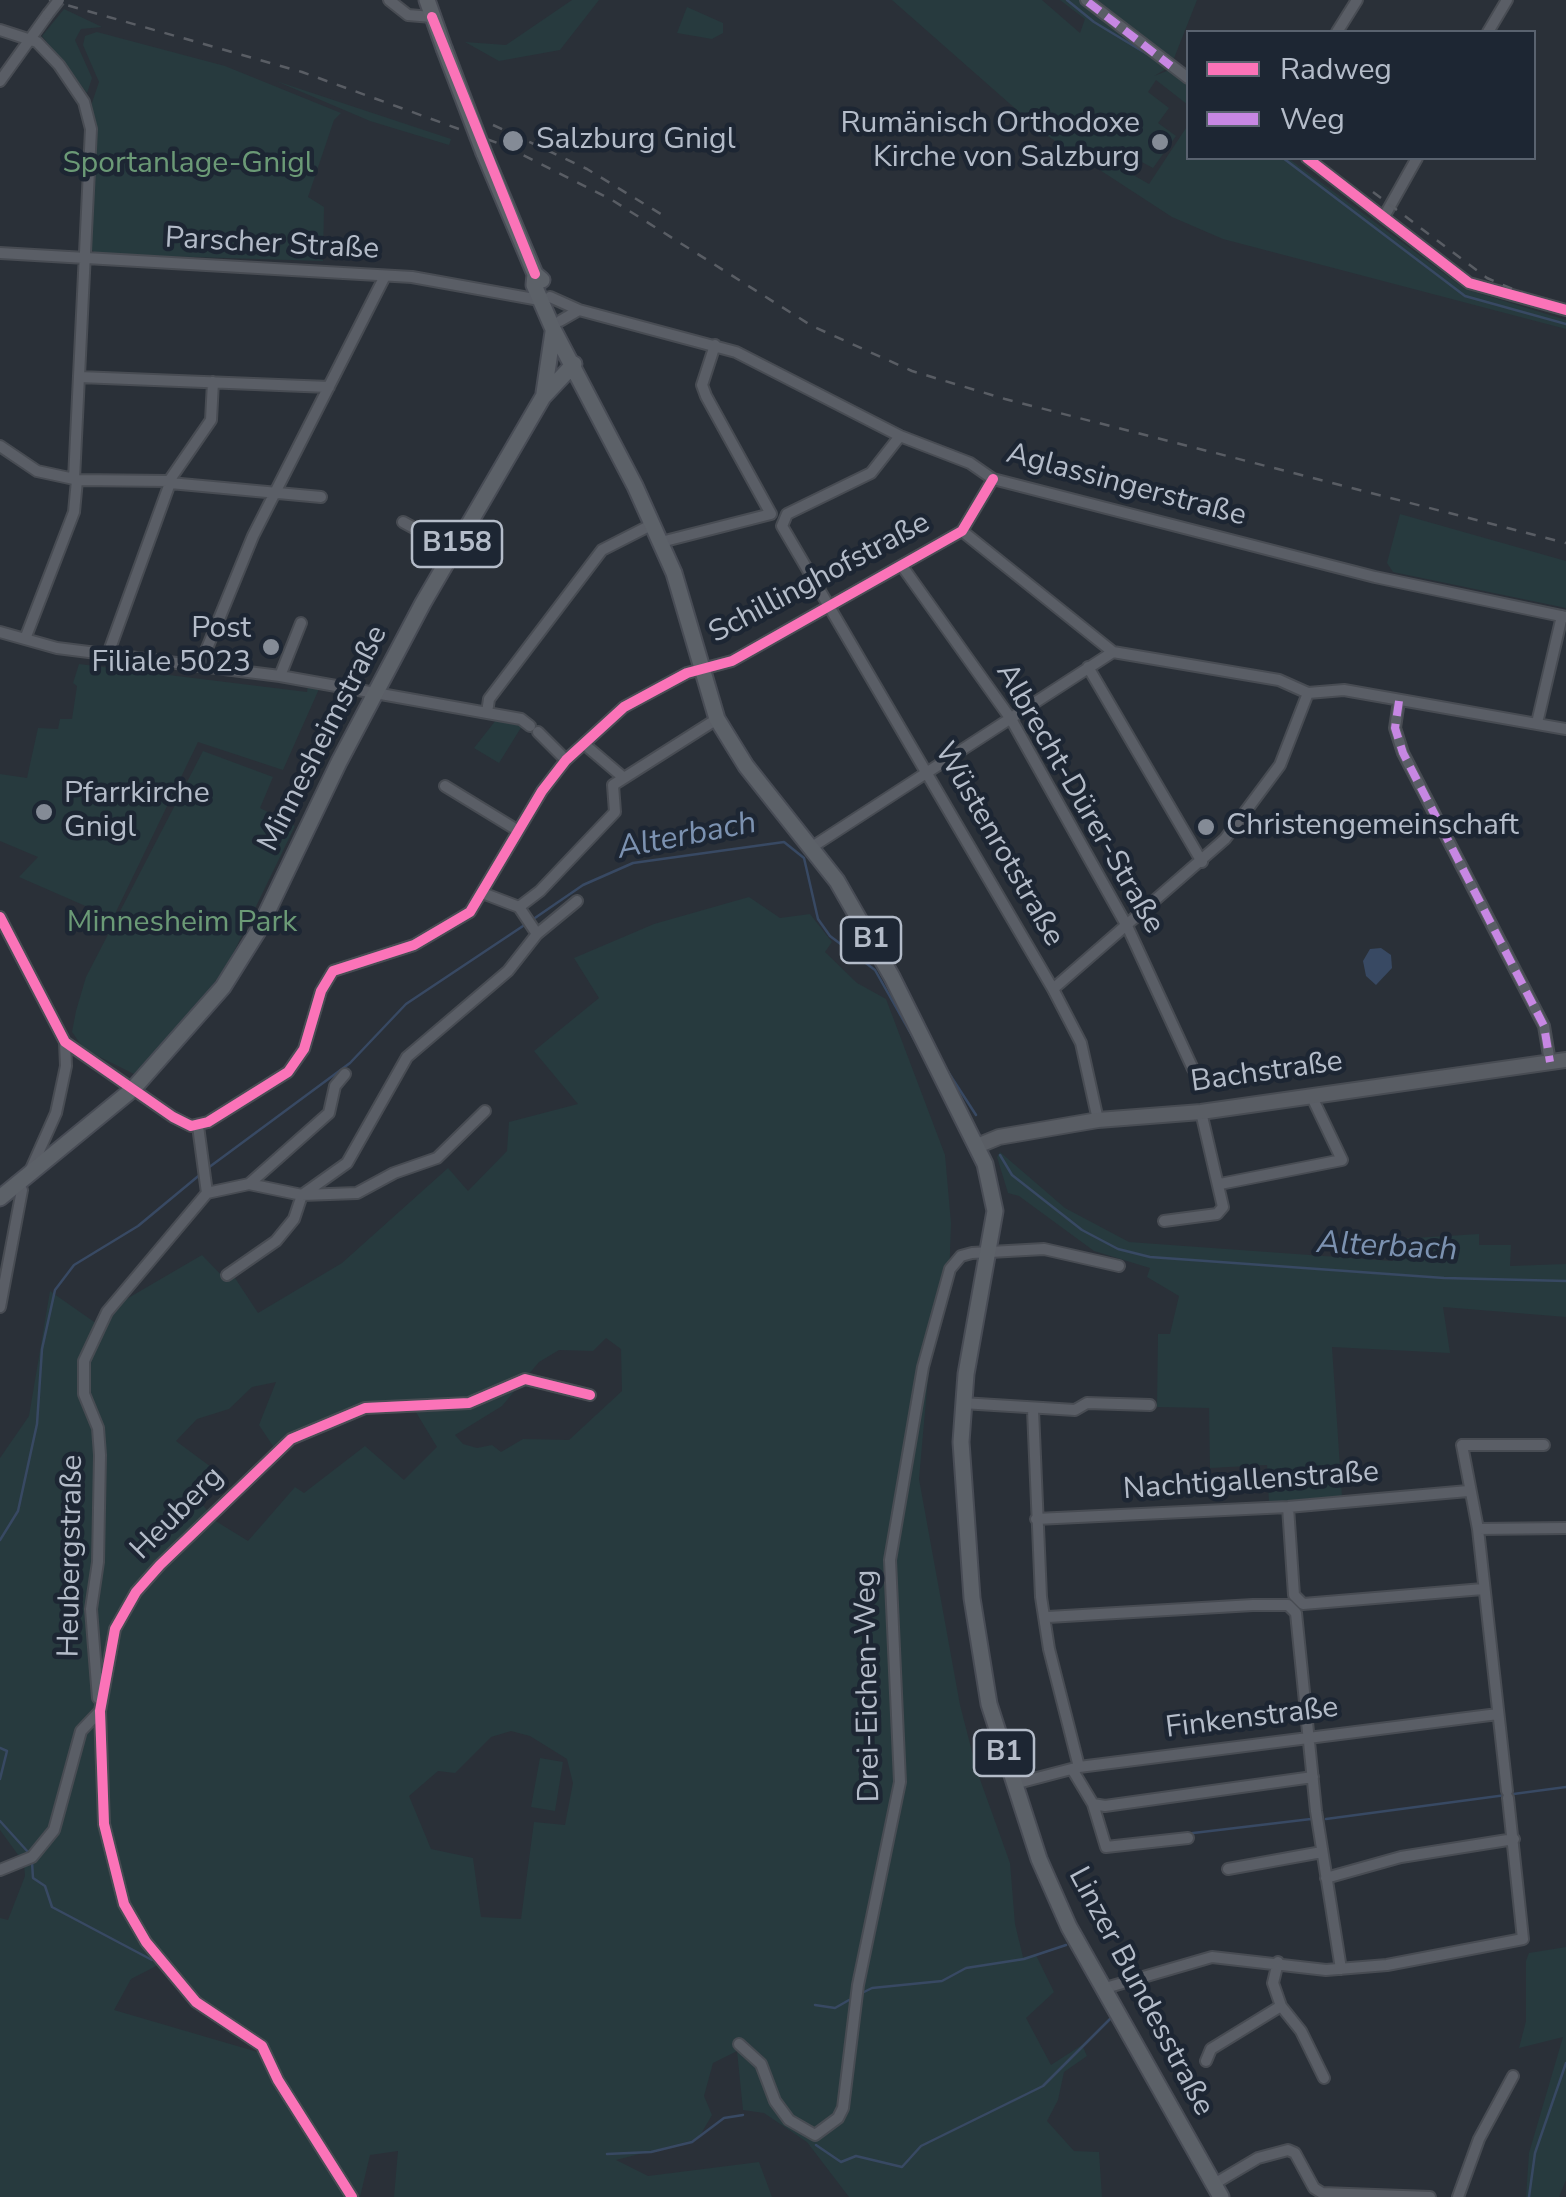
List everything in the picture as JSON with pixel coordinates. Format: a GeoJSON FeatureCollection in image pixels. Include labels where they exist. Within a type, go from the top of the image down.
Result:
{"type":"FeatureCollection","features":[{"type":"Feature","properties":{"kind":"main road","name":"B1"},"geometry":{"type":"LineString","coordinates":[[426,0],[432,18]]}},
{"type":"Feature","properties":{"kind":"main road","name":"Linzer Bundesstraße"},"geometry":{"type":"LineString","coordinates":[[432,18],[484,153],[574,364],[661,542],[688,612],[700,669],[718,719],[746,766],[812,847],[870,938],[977,1146],[993,1198],[991,1250],[962,1404],[964,1509],[973,1612],[989,1704],[1054,1893],[1102,1989],[1218,2190]]}},
{"type":"Feature","properties":{"kind":"main road","name":"Minnesheimstraße"},"geometry":{"type":"LineString","coordinates":[[543,397],[557,325]]}},
{"type":"Feature","properties":{"kind":"main road","name":"Minnesheimstraße"},"geometry":{"type":"LineString","coordinates":[[133,1089],[187,1033],[247,950],[374,693],[543,397],[574,364]]}},
{"type":"Feature","properties":{"kind":"main road"},"geometry":{"type":"LineString","coordinates":[[550,366],[574,364]]}},
{"type":"Feature","properties":{"kind":"main road"},"geometry":{"type":"LineString","coordinates":[[543,397],[570,390],[590,397]]}},
{"type":"Feature","properties":{"kind":"main road","name":"B158"},"geometry":{"type":"LineString","coordinates":[[7,1188],[133,1089]]}},
{"type":"Feature","properties":{"kind":"street"},"geometry":{"type":"LineString","coordinates":[[0,81],[59,0]]}},
{"type":"Feature","properties":{"kind":"street"},"geometry":{"type":"LineString","coordinates":[[389,0],[408,15],[432,18]]}},
{"type":"Feature","properties":{"kind":"street"},"geometry":{"type":"LineString","coordinates":[[1338,30],[1357,0]]}},
{"type":"Feature","properties":{"kind":"street"},"geometry":{"type":"LineString","coordinates":[[1489,30],[1507,0]]}},
{"type":"Feature","properties":{"kind":"street"},"geometry":{"type":"LineString","coordinates":[[1087,1],[1186,76]]}},
{"type":"Feature","properties":{"kind":"street"},"geometry":{"type":"LineString","coordinates":[[0,30],[28,38],[74,82],[91,128],[74,512],[24,639]]}},
{"type":"Feature","properties":{"kind":"street"},"geometry":{"type":"LineString","coordinates":[[1310,160],[1469,283],[1566,310]]}},
{"type":"Feature","properties":{"kind":"street"},"geometry":{"type":"LineString","coordinates":[[1384,215],[1417,160]]}},
{"type":"Feature","properties":{"kind":"street","name":"Parscher Straße"},"geometry":{"type":"LineString","coordinates":[[0,254],[440,280],[534,299],[545,296]]}},
{"type":"Feature","properties":{"kind":"street"},"geometry":{"type":"LineString","coordinates":[[200,664],[233,580],[385,276]]}},
{"type":"Feature","properties":{"kind":"street","name":"Aglassingerstraße"},"geometry":{"type":"LineString","coordinates":[[545,296],[579,310],[715,345],[900,436],[970,463],[993,479],[1376,577],[1564,617]]}},
{"type":"Feature","properties":{"kind":"street"},"geometry":{"type":"LineString","coordinates":[[557,325],[579,310]]}},
{"type":"Feature","properties":{"kind":"street"},"geometry":{"type":"LineString","coordinates":[[661,542],[771,514],[702,384],[715,345]]}},
{"type":"Feature","properties":{"kind":"street"},"geometry":{"type":"LineString","coordinates":[[79,377],[329,387]]}},
{"type":"Feature","properties":{"kind":"street"},"geometry":{"type":"LineString","coordinates":[[0,446],[37,471],[76,479],[169,481],[211,420],[213,382]]}},
{"type":"Feature","properties":{"kind":"street","name":"Wüstenrotstraße"},"geometry":{"type":"LineString","coordinates":[[900,436],[871,473],[788,514],[782,526],[1082,1043],[1098,1120]]}},
{"type":"Feature","properties":{"kind":"street","name":"Schillinghofstraße"},"geometry":{"type":"LineString","coordinates":[[485,894],[518,830],[566,760],[624,707],[700,669],[732,660],[962,531],[993,479]]}},
{"type":"Feature","properties":{"kind":"street"},"geometry":{"type":"LineString","coordinates":[[108,654],[170,483],[321,497]]}},
{"type":"Feature","properties":{"kind":"street"},"geometry":{"type":"LineString","coordinates":[[403,522],[454,550]]}},
{"type":"Feature","properties":{"kind":"street"},"geometry":{"type":"LineString","coordinates":[[487,713],[490,699],[602,550],[653,524]]}},
{"type":"Feature","properties":{"kind":"street","name":"Schillinghofstraße"},"geometry":{"type":"LineString","coordinates":[[962,531],[1113,652],[1280,680],[1308,694],[1344,690],[1566,729]]}},
{"type":"Feature","properties":{"kind":"street","name":"Albrecht-Dürer-Straße"},"geometry":{"type":"LineString","coordinates":[[902,566],[1011,719],[1128,928],[1193,1068]]}},
{"type":"Feature","properties":{"kind":"street"},"geometry":{"type":"LineString","coordinates":[[1537,722],[1564,617]]}},
{"type":"Feature","properties":{"kind":"street"},"geometry":{"type":"LineString","coordinates":[[280,676],[301,622]]}},
{"type":"Feature","properties":{"kind":"street"},"geometry":{"type":"LineString","coordinates":[[0,632],[57,648],[280,676],[487,713],[534,729],[566,760]]}},
{"type":"Feature","properties":{"kind":"street"},"geometry":{"type":"LineString","coordinates":[[812,847],[1113,652]]}},
{"type":"Feature","properties":{"kind":"street"},"geometry":{"type":"LineString","coordinates":[[1088,667],[1202,862]]}},
{"type":"Feature","properties":{"kind":"street"},"geometry":{"type":"LineString","coordinates":[[1053,989],[1202,862],[1256,802],[1280,764],[1308,694]]}},
{"type":"Feature","properties":{"kind":"street"},"geometry":{"type":"LineString","coordinates":[[1399,701],[1394,728],[1404,753],[1544,1026],[1558,1061]]}},
{"type":"Feature","properties":{"kind":"street"},"geometry":{"type":"LineString","coordinates":[[227,1275],[276,1241],[294,1219],[302,1195],[347,1163],[406,1057],[508,971],[540,891],[593,830],[614,812],[613,786],[718,719]]}},
{"type":"Feature","properties":{"kind":"street"},"geometry":{"type":"LineString","coordinates":[[584,744],[624,778]]}},
{"type":"Feature","properties":{"kind":"street"},"geometry":{"type":"LineString","coordinates":[[445,786],[518,830]]}},
{"type":"Feature","properties":{"kind":"street"},"geometry":{"type":"LineString","coordinates":[[65,1042],[173,1118],[198,1126],[288,1072],[304,1050],[320,991],[333,971],[442,932],[470,912],[485,894],[529,921]]}},
{"type":"Feature","properties":{"kind":"street"},"geometry":{"type":"LineString","coordinates":[[529,921],[578,901]]}},
{"type":"Feature","properties":{"kind":"street"},"geometry":{"type":"LineString","coordinates":[[0,917],[65,1042],[66,1066],[56,1113],[31,1170]]}},
{"type":"Feature","properties":{"kind":"street","name":"Bachstraße"},"geometry":{"type":"LineString","coordinates":[[977,1146],[999,1137],[1098,1120],[1200,1112],[1525,1069],[1558,1061]]}},
{"type":"Feature","properties":{"kind":"street"},"geometry":{"type":"LineString","coordinates":[[249,1184],[329,1113],[335,1086],[344,1074]]}},
{"type":"Feature","properties":{"kind":"street"},"geometry":{"type":"LineString","coordinates":[[1220,1184],[1342,1160],[1311,1095]]}},
{"type":"Feature","properties":{"kind":"street"},"geometry":{"type":"LineString","coordinates":[[198,1126],[207,1193],[249,1184],[302,1195],[358,1193],[394,1173],[426,1164],[485,1111]]}},
{"type":"Feature","properties":{"kind":"street"},"geometry":{"type":"LineString","coordinates":[[1164,1220],[1218,1214],[1223,1207],[1200,1112]]}},
{"type":"Feature","properties":{"kind":"street"},"geometry":{"type":"LineString","coordinates":[[0,1307],[14,1254],[22,1190],[7,1188]]}},
{"type":"Feature","properties":{"kind":"street","name":"Heubergstraße"},"geometry":{"type":"LineString","coordinates":[[100,1711],[92,1609],[98,1562],[100,1455],[98,1428],[84,1394],[84,1361],[99,1323],[207,1193]]}},
{"type":"Feature","properties":{"kind":"street"},"geometry":{"type":"LineString","coordinates":[[991,1250],[1044,1249],[1118,1266]]}},
{"type":"Feature","properties":{"kind":"street","name":"Drei-Eichen-Weg"},"geometry":{"type":"LineString","coordinates":[[739,2044],[761,2064],[775,2101],[789,2120],[815,2135],[838,2118],[848,2080],[858,1985],[897,1816],[900,1782],[890,1560],[901,1480],[923,1367],[950,1269],[961,1256],[991,1250]]}},
{"type":"Feature","properties":{"kind":"street","name":"Heuberg"},"geometry":{"type":"LineString","coordinates":[[352,2197],[254,2038],[196,2002],[146,1942],[124,1904],[104,1824],[100,1711],[116,1629],[136,1592],[291,1439],[365,1408],[469,1403],[518,1380],[590,1395]]}},
{"type":"Feature","properties":{"kind":"street"},"geometry":{"type":"LineString","coordinates":[[962,1404],[1033,1410],[1075,1410],[1087,1403],[1150,1404]]}},
{"type":"Feature","properties":{"kind":"street"},"geometry":{"type":"LineString","coordinates":[[1033,1410],[1042,1597],[1048,1617],[1049,1649],[1076,1768],[1093,1804],[1106,1847],[1188,1838]]}},
{"type":"Feature","properties":{"kind":"street"},"geometry":{"type":"LineString","coordinates":[[1102,1989],[1212,1956],[1341,1969],[1522,1939],[1478,1529],[1462,1445],[1544,1445]]}},
{"type":"Feature","properties":{"kind":"street","name":"Nachtigallenstraße"},"geometry":{"type":"LineString","coordinates":[[1036,1519],[1288,1507],[1468,1491]]}},
{"type":"Feature","properties":{"kind":"street"},"geometry":{"type":"LineString","coordinates":[[1288,1507],[1294,1595],[1304,1604],[1482,1589]]}},
{"type":"Feature","properties":{"kind":"street"},"geometry":{"type":"LineString","coordinates":[[1478,1529],[1566,1528]]}},
{"type":"Feature","properties":{"kind":"street"},"geometry":{"type":"LineString","coordinates":[[1048,1617],[1250,1605],[1288,1605],[1296,1613],[1322,1852],[1341,1969]]}},
{"type":"Feature","properties":{"kind":"street"},"geometry":{"type":"LineString","coordinates":[[0,1870],[32,1857],[54,1830],[81,1731],[100,1711]]}},
{"type":"Feature","properties":{"kind":"street","name":"Finkenstraße"},"geometry":{"type":"LineString","coordinates":[[1014,1784],[1076,1768],[1308,1735],[1498,1714]]}},
{"type":"Feature","properties":{"kind":"street"},"geometry":{"type":"LineString","coordinates":[[1093,1804],[1158,1800],[1313,1777]]}},
{"type":"Feature","properties":{"kind":"street"},"geometry":{"type":"LineString","coordinates":[[1326,1878],[1401,1857],[1514,1839]]}},
{"type":"Feature","properties":{"kind":"street"},"geometry":{"type":"LineString","coordinates":[[1228,1870],[1322,1852]]}},
{"type":"Feature","properties":{"kind":"street"},"geometry":{"type":"LineString","coordinates":[[1278,1962],[1273,1984],[1281,2006],[1324,2078]]}},
{"type":"Feature","properties":{"kind":"street"},"geometry":{"type":"LineString","coordinates":[[1206,2061],[1210,2048],[1281,2006]]}},
{"type":"Feature","properties":{"kind":"street"},"geometry":{"type":"LineString","coordinates":[[1458,2197],[1479,2139],[1512,2076]]}},
{"type":"Feature","properties":{"kind":"street"},"geometry":{"type":"LineString","coordinates":[[1218,2190],[1258,2158],[1288,2150],[1304,2164],[1314,2188],[1322,2194],[1430,2197]]}},
{"type":"Feature","properties":{"kind":"green space"},"geometry":{"type":"Polygon","coordinates":[[[572,0],[599,0],[560,50],[499,61],[465,42],[506,45],[572,0]]]}},
{"type":"Feature","properties":{"kind":"green space"},"geometry":{"type":"Polygon","coordinates":[[[892,0],[1042,0],[1080,33],[1085,19],[1060,0],[1197,0],[1171,66],[1154,76],[1172,69],[1186,81],[1186,103],[1156,80],[1148,92],[1169,108],[1158,123],[1176,136],[1153,168],[1121,151],[1112,163],[1149,184],[1186,128],[1186,160],[1291,160],[1465,289],[1566,320],[1566,329],[1223,239],[1172,217],[1043,133],[892,0]]]}},
{"type":"Feature","properties":{"kind":"green space"},"geometry":{"type":"Polygon","coordinates":[[[687,7],[723,23],[723,33],[712,39],[677,33],[687,7]]]}},
{"type":"Feature","properties":{"kind":"green space"},"geometry":{"type":"Polygon","coordinates":[[[64,9],[102,27],[81,29],[75,40],[92,78],[87,93],[42,36],[64,9]]]}},
{"type":"Feature","properties":{"kind":"green space","name":"Sportanlage-Gnigl"},"geometry":{"type":"Polygon","coordinates":[[[97,32],[225,66],[341,113],[334,120],[308,197],[324,207],[323,261],[96,254],[90,248],[97,136],[91,106],[99,82],[83,45],[85,36],[97,32]]]}},
{"type":"Feature","properties":{"kind":"green space"},"geometry":{"type":"Polygon","coordinates":[[[276,81],[451,139],[449,145],[370,121],[276,81]]]}},
{"type":"Feature","properties":{"kind":"green space"},"geometry":{"type":"Polygon","coordinates":[[[1400,514],[1566,561],[1566,608],[1393,572],[1387,563],[1400,514]]]}},
{"type":"Feature","properties":{"kind":"green space"},"geometry":{"type":"Polygon","coordinates":[[[79,664],[307,692],[308,685],[319,689],[283,770],[198,742],[113,918],[19,877],[38,857],[0,841],[0,774],[27,778],[38,728],[58,729],[60,719],[72,719],[77,686],[73,683],[79,664]]]}},
{"type":"Feature","properties":{"kind":"green space"},"geometry":{"type":"Polygon","coordinates":[[[496,720],[522,726],[499,763],[474,748],[496,720]]]}},
{"type":"Feature","properties":{"kind":"green space","name":"Minnesheim Park"},"geometry":{"type":"Polygon","coordinates":[[[203,751],[273,777],[260,808],[295,826],[230,960],[204,998],[134,1074],[84,1049],[72,1032],[76,1011],[86,977],[203,751]]]}},
{"type":"Feature","properties":{"kind":"green space"},"geometry":{"type":"Polygon","coordinates":[[[749,897],[780,918],[810,914],[832,942],[825,952],[857,983],[886,999],[945,1155],[951,1223],[949,1282],[931,1344],[919,1479],[960,1705],[977,1771],[1010,1863],[1015,1924],[1023,1957],[1036,1955],[1054,1992],[1026,2018],[1051,2065],[1082,2045],[1087,2056],[1064,2072],[1058,2100],[1047,2121],[1074,2151],[1099,2152],[1102,2197],[849,2197],[807,2142],[764,2113],[743,2110],[737,2051],[713,2063],[704,2096],[712,2115],[698,2139],[616,2160],[648,2176],[759,2162],[772,2197],[394,2197],[398,2151],[370,2155],[360,2197],[0,2197],[0,1918],[8,1920],[25,1876],[24,1863],[0,1830],[0,1458],[29,1416],[50,1291],[100,1326],[118,1304],[202,1255],[226,1280],[233,1275],[258,1313],[342,1263],[448,1168],[468,1191],[507,1151],[509,1122],[578,1104],[534,1051],[599,998],[574,958],[654,924],[749,897]],[[606,1338],[593,1351],[559,1350],[539,1362],[502,1406],[455,1435],[463,1444],[477,1448],[492,1445],[501,1452],[523,1439],[569,1440],[622,1391],[621,1349],[606,1338]],[[276,1382],[252,1387],[229,1409],[197,1419],[176,1441],[211,1467],[197,1497],[214,1520],[248,1541],[295,1487],[304,1493],[365,1446],[404,1480],[437,1447],[411,1404],[367,1406],[275,1449],[259,1425],[276,1382]],[[511,1731],[491,1737],[455,1773],[438,1771],[409,1796],[431,1849],[473,1858],[481,1917],[521,1919],[534,1822],[565,1825],[573,1783],[567,1759],[530,1736],[511,1731]],[[166,1961],[131,1979],[114,2010],[261,2053],[259,2037],[212,2010],[166,1961]]]}},
{"type":"Feature","properties":{"kind":"green space"},"geometry":{"type":"Polygon","coordinates":[[[1000,1152],[1065,1208],[1129,1242],[1393,1261],[1382,1240],[1479,1234],[1479,1245],[1511,1245],[1510,1266],[1566,1264],[1566,1317],[1443,1307],[1450,1353],[1332,1347],[1342,1497],[1269,1502],[1267,1465],[1210,1468],[1209,1408],[1157,1407],[1158,1334],[1170,1334],[1179,1296],[1147,1277],[1150,1268],[1094,1251],[1019,1196],[1008,1193],[997,1157],[1000,1152]]]}},
{"type":"Feature","properties":{"kind":"green space"},"geometry":{"type":"Polygon","coordinates":[[[540,1758],[563,1762],[555,1811],[531,1807],[540,1758]]]}},
{"type":"Feature","properties":{"kind":"green space"},"geometry":{"type":"Polygon","coordinates":[[[1566,1947],[1566,2180],[1559,2197],[1526,2197],[1529,2153],[1563,2037],[1519,2048],[1526,2021],[1526,1961],[1529,1953],[1566,1947]]]}},
{"type":"Feature","properties":{"kind":"water"},"geometry":{"type":"Polygon","coordinates":[[[1381,948],[1391,955],[1392,968],[1376,985],[1366,976],[1363,961],[1370,949],[1381,948]]]}},
{"type":"Feature","properties":{"kind":"waterway"},"geometry":{"type":"LineString","coordinates":[[1067,0],[1094,22],[1157,60]]}},
{"type":"Feature","properties":{"kind":"waterway"},"geometry":{"type":"LineString","coordinates":[[1286,160],[1465,296],[1566,324]]}},
{"type":"Feature","properties":{"kind":"waterway","name":"Alterbach"},"geometry":{"type":"LineString","coordinates":[[532,920],[583,885],[633,863],[784,842],[804,858],[818,919],[830,936],[875,970],[915,1041]]}},
{"type":"Feature","properties":{"kind":"waterway","name":"Alterbach"},"geometry":{"type":"LineString","coordinates":[[208,1168],[350,1063],[406,1004],[526,924]]}},
{"type":"Feature","properties":{"kind":"waterway","name":"Alterbach"},"geometry":{"type":"LineString","coordinates":[[941,1061],[976,1115]]}},
{"type":"Feature","properties":{"kind":"waterway","name":"Alterbach"},"geometry":{"type":"LineString","coordinates":[[1000,1155],[1012,1175],[1082,1230],[1118,1249],[1150,1257],[1444,1278],[1566,1281]]}},
{"type":"Feature","properties":{"kind":"waterway","name":"Alterbach"},"geometry":{"type":"LineString","coordinates":[[0,1540],[18,1511],[37,1424],[42,1349],[55,1290],[74,1265],[138,1226],[202,1173]]}},
{"type":"Feature","properties":{"kind":"waterway"},"geometry":{"type":"LineString","coordinates":[[0,1748],[7,1751],[0,1779]]}},
{"type":"Feature","properties":{"kind":"waterway"},"geometry":{"type":"LineString","coordinates":[[1326,1819],[1566,1787]]}},
{"type":"Feature","properties":{"kind":"waterway"},"geometry":{"type":"LineString","coordinates":[[1185,1834],[1311,1819]]}},
{"type":"Feature","properties":{"kind":"waterway"},"geometry":{"type":"LineString","coordinates":[[0,1821],[28,1852]]}},
{"type":"Feature","properties":{"kind":"waterway"},"geometry":{"type":"LineString","coordinates":[[32,1862],[33,1878],[45,1886],[52,1907],[152,1960]]}},
{"type":"Feature","properties":{"kind":"waterway"},"geometry":{"type":"LineString","coordinates":[[862,1993],[872,1988],[942,1981],[966,1968],[1024,1959],[1066,1945]]}},
{"type":"Feature","properties":{"kind":"waterway"},"geometry":{"type":"LineString","coordinates":[[815,2005],[835,2008],[849,2000]]}},
{"type":"Feature","properties":{"kind":"waterway"},"geometry":{"type":"LineString","coordinates":[[816,2145],[841,2162],[856,2156],[902,2167],[921,2146],[1043,2086],[1110,2019]]}},
{"type":"Feature","properties":{"kind":"waterway"},"geometry":{"type":"LineString","coordinates":[[1529,2197],[1535,2153],[1566,2063]]}},
{"type":"Feature","properties":{"kind":"waterway"},"geometry":{"type":"LineString","coordinates":[[607,2154],[651,2152],[692,2142],[724,2118],[743,2115]]}},
{"type":"Feature","properties":{"kind":"railway"},"geometry":{"type":"LineString","coordinates":[[49,0],[302,72],[503,145],[612,200],[812,326],[912,371],[1005,399],[1566,543]]}},
{"type":"Feature","properties":{"kind":"railway"},"geometry":{"type":"LineString","coordinates":[[493,125],[587,169],[669,219]]}},
{"type":"Feature","properties":{"kind":"railway"},"geometry":{"type":"LineString","coordinates":[[1373,192],[1487,278],[1566,312]]}},
{"type":"Feature","properties":{"kind":"marked path"},"geometry":{"type":"LineString","coordinates":[[1088,2],[1171,66]]}},
{"type":"Feature","properties":{"kind":"marked path"},"geometry":{"type":"LineString","coordinates":[[1399,701],[1395,728],[1403,753],[1544,1026],[1550,1062]]}},
{"type":"Feature","properties":{"kind":"cycle path"},"geometry":{"type":"LineString","coordinates":[[432,17],[535,274]]}},
{"type":"Feature","properties":{"kind":"cycle path"},"geometry":{"type":"LineString","coordinates":[[1310,160],[1469,283],[1566,310]]}},
{"type":"Feature","properties":{"kind":"cycle path"},"geometry":{"type":"LineString","coordinates":[[0,917],[65,1042],[173,1117],[191,1126],[208,1122],[288,1072],[304,1049],[321,991],[333,971],[414,945],[470,912],[542,791],[566,760],[624,707],[687,673],[732,661],[962,531],[993,479]]}},
{"type":"Feature","properties":{"kind":"cycle path"},"geometry":{"type":"LineString","coordinates":[[352,2197],[278,2080],[262,2046],[196,2002],[146,1942],[124,1904],[104,1824],[100,1711],[115,1629],[136,1592],[160,1565],[291,1439],[365,1408],[469,1403],[525,1379],[590,1395]]}},
{"type":"Feature","properties":{"kind":"place","name":"Salzburg Gnigl"},"geometry":{"type":"Point","coordinates":[513,141]}},
{"type":"Feature","properties":{"kind":"place","name":"Rumänisch Orthodoxe Kirche von Salzburg"},"geometry":{"type":"Point","coordinates":[1160,142]}},
{"type":"Feature","properties":{"kind":"place","name":"Post Filiale 5023"},"geometry":{"type":"Point","coordinates":[271,647]}},
{"type":"Feature","properties":{"kind":"place","name":"Pfarrkirche Gnigl"},"geometry":{"type":"Point","coordinates":[44,812]}},
{"type":"Feature","properties":{"kind":"place","name":"Christengemeinschaft"},"geometry":{"type":"Point","coordinates":[1206,827]}}]}
